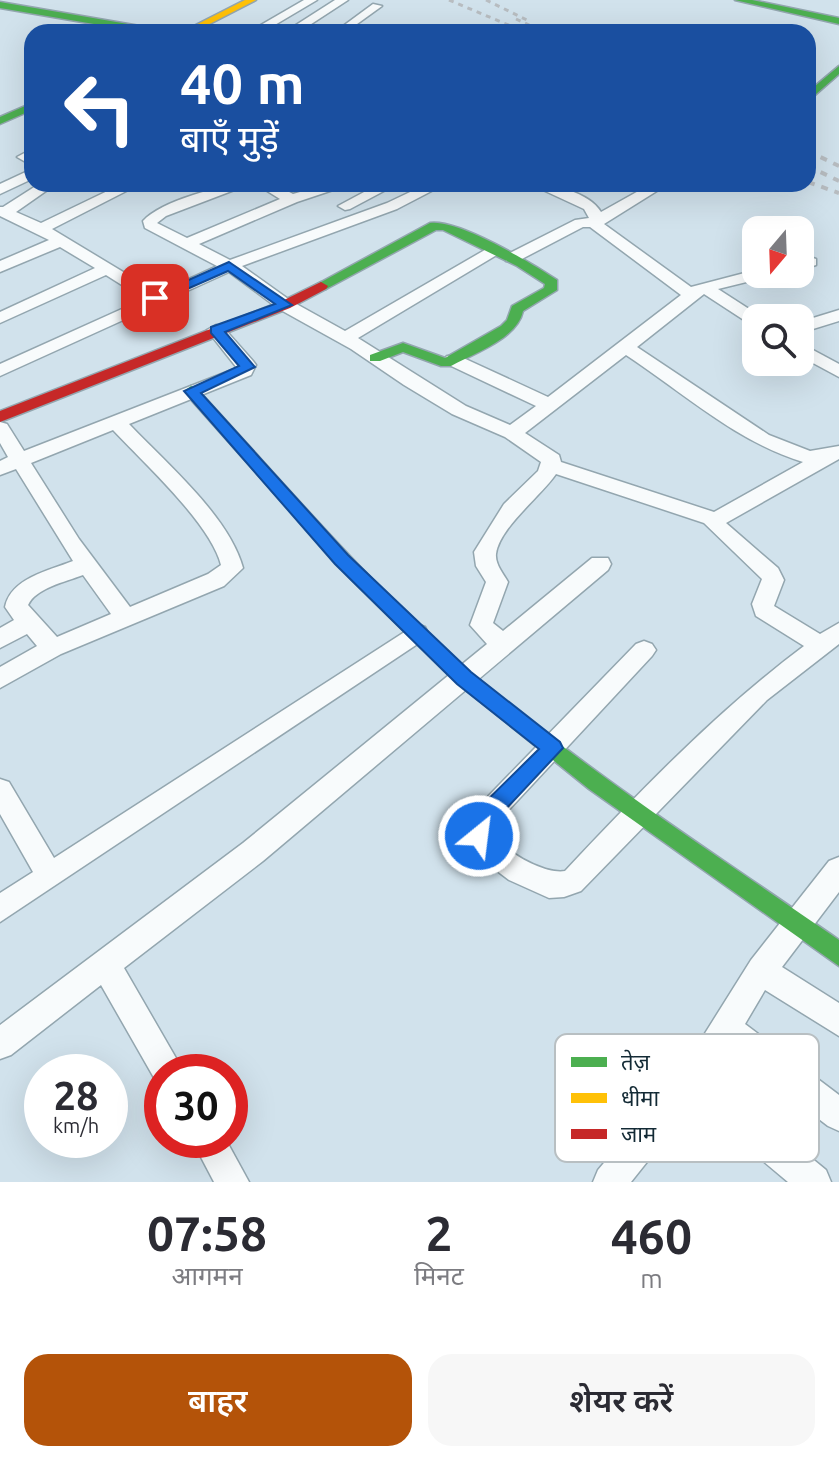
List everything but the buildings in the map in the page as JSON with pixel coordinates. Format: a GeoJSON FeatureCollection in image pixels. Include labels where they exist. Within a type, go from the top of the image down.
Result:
{"type":"FeatureCollection","features":[{"type":"Feature","properties":{"kind":"street"},"geometry":{"type":"LineString","coordinates":[[203,24],[252,0]]}},
{"type":"Feature","properties":{"kind":"street"},"geometry":{"type":"LineString","coordinates":[[269,24],[312,0]]}},
{"type":"Feature","properties":{"kind":"street"},"geometry":{"type":"LineString","coordinates":[[304,24],[343,0]]}},
{"type":"Feature","properties":{"kind":"street"},"geometry":{"type":"LineString","coordinates":[[739,0],[839,21]]}},
{"type":"Feature","properties":{"kind":"street"},"geometry":{"type":"LineString","coordinates":[[783,0],[839,28]]}},
{"type":"Feature","properties":{"kind":"street"},"geometry":{"type":"LineString","coordinates":[[0,5],[110,24]]}},
{"type":"Feature","properties":{"kind":"street"},"geometry":{"type":"LineString","coordinates":[[350,24],[377,6]]}},
{"type":"Feature","properties":{"kind":"street"},"geometry":{"type":"LineString","coordinates":[[816,91],[839,69]]}},
{"type":"Feature","properties":{"kind":"street"},"geometry":{"type":"LineString","coordinates":[[0,121],[24,110]]}},
{"type":"Feature","properties":{"kind":"street"},"geometry":{"type":"LineString","coordinates":[[0,190],[24,177]]}},
{"type":"Feature","properties":{"kind":"street"},"geometry":{"type":"LineString","coordinates":[[2,212],[36,192]]}},
{"type":"Feature","properties":{"kind":"street"},"geometry":{"type":"LineString","coordinates":[[41,229],[117,192]]}},
{"type":"Feature","properties":{"kind":"street"},"geometry":{"type":"LineString","coordinates":[[220,192],[161,213],[150,221],[154,228],[229,266],[285,305],[346,338],[459,410],[512,433],[548,455],[552,466]]}},
{"type":"Feature","properties":{"kind":"street"},"geometry":{"type":"LineString","coordinates":[[278,192],[292,199]]}},
{"type":"Feature","properties":{"kind":"street"},"geometry":{"type":"LineString","coordinates":[[187,244],[292,199],[321,192]]}},
{"type":"Feature","properties":{"kind":"street"},"geometry":{"type":"LineString","coordinates":[[326,192],[360,216]]}},
{"type":"Feature","properties":{"kind":"street"},"geometry":{"type":"LineString","coordinates":[[345,206],[374,192]]}},
{"type":"Feature","properties":{"kind":"street"},"geometry":{"type":"LineString","coordinates":[[0,371],[229,266],[407,201],[423,192]]}},
{"type":"Feature","properties":{"kind":"street"},"geometry":{"type":"LineString","coordinates":[[556,192],[590,206],[602,232],[696,291],[742,313]]}},
{"type":"Feature","properties":{"kind":"street"},"geometry":{"type":"LineString","coordinates":[[512,258],[580,223],[597,221],[647,192]]}},
{"type":"Feature","properties":{"kind":"street"},"geometry":{"type":"LineString","coordinates":[[2,212],[41,229],[155,298]]}},
{"type":"Feature","properties":{"kind":"street"},"geometry":{"type":"LineString","coordinates":[[0,417],[285,305],[434,226],[446,227],[512,258],[552,283],[553,287],[517,309],[514,321],[506,329],[453,360],[439,362],[403,347],[375,358]]}},
{"type":"Feature","properties":{"kind":"street"},"geometry":{"type":"LineString","coordinates":[[0,267],[61,241]]}},
{"type":"Feature","properties":{"kind":"street"},"geometry":{"type":"LineString","coordinates":[[346,338],[495,250]]}},
{"type":"Feature","properties":{"kind":"street"},"geometry":{"type":"LineString","coordinates":[[0,318],[109,268]]}},
{"type":"Feature","properties":{"kind":"street"},"geometry":{"type":"LineString","coordinates":[[512,433],[627,348],[696,291],[742,279]]}},
{"type":"Feature","properties":{"kind":"street"},"geometry":{"type":"LineString","coordinates":[[814,323],[839,315]]}},
{"type":"Feature","properties":{"kind":"street"},"geometry":{"type":"LineString","coordinates":[[0,468],[248,367],[216,330]]}},
{"type":"Feature","properties":{"kind":"street"},"geometry":{"type":"LineString","coordinates":[[627,348],[665,371],[741,427],[810,457],[831,454]]}},
{"type":"Feature","properties":{"kind":"street"},"geometry":{"type":"LineString","coordinates":[[814,355],[834,364]]}},
{"type":"Feature","properties":{"kind":"street"},"geometry":{"type":"LineString","coordinates":[[453,360],[550,405]]}},
{"type":"Feature","properties":{"kind":"street"},"geometry":{"type":"LineString","coordinates":[[191,391],[342,559],[464,678],[638,812],[796,927],[839,954]]}},
{"type":"Feature","properties":{"kind":"street"},"geometry":{"type":"LineString","coordinates":[[0,679],[53,648],[216,580],[232,568],[233,560],[212,528],[115,421]]}},
{"type":"Feature","properties":{"kind":"street"},"geometry":{"type":"LineString","coordinates":[[0,428],[87,564],[125,617]]}},
{"type":"Feature","properties":{"kind":"street"},"geometry":{"type":"LineString","coordinates":[[552,466],[716,520],[831,454]]}},
{"type":"Feature","properties":{"kind":"street"},"geometry":{"type":"LineString","coordinates":[[503,645],[481,625],[497,582],[487,566],[485,552],[511,509],[552,466]]}},
{"type":"Feature","properties":{"kind":"street"},"geometry":{"type":"LineString","coordinates":[[644,650],[478,824],[479,836],[488,847],[531,879],[546,885],[562,886],[575,880],[638,812],[759,693],[830,639],[764,610],[763,604],[773,580],[770,574],[717,529],[716,520]]}},
{"type":"Feature","properties":{"kind":"street"},"geometry":{"type":"LineString","coordinates":[[53,648],[16,607],[18,597],[29,588],[87,564]]}},
{"type":"Feature","properties":{"kind":"street"},"geometry":{"type":"LineString","coordinates":[[0,1044],[253,852],[600,564]]}},
{"type":"Feature","properties":{"kind":"street"},"geometry":{"type":"LineString","coordinates":[[0,639],[29,622]]}},
{"type":"Feature","properties":{"kind":"street"},"geometry":{"type":"LineString","coordinates":[[0,909],[417,633]]}},
{"type":"Feature","properties":{"kind":"street"},"geometry":{"type":"LineString","coordinates":[[0,790],[50,876]]}},
{"type":"Feature","properties":{"kind":"street"},"geometry":{"type":"LineString","coordinates":[[723,1034],[761,970],[839,870]]}},
{"type":"Feature","properties":{"kind":"street"},"geometry":{"type":"LineString","coordinates":[[105,964],[158,1054]]}},
{"type":"Feature","properties":{"kind":"street"},"geometry":{"type":"LineString","coordinates":[[761,970],[839,1021]]}},
{"type":"Feature","properties":{"kind":"street"},"geometry":{"type":"LineString","coordinates":[[726,1029],[733,1034]]}},
{"type":"Feature","properties":{"kind":"street"},"geometry":{"type":"LineString","coordinates":[[819,1100],[839,1115]]}},
{"type":"Feature","properties":{"kind":"street"},"geometry":{"type":"LineString","coordinates":[[218,1158],[232,1182]]}},
{"type":"Feature","properties":{"kind":"street"},"geometry":{"type":"LineString","coordinates":[[610,1182],[626,1162]]}},
{"type":"Feature","properties":{"kind":"street"},"geometry":{"type":"LineString","coordinates":[[790,1162],[814,1182]]}},
{"type":"Feature","properties":{"kind":"railway"},"geometry":{"type":"LineString","coordinates":[[449,0],[506,24]]}},
{"type":"Feature","properties":{"kind":"railway"},"geometry":{"type":"LineString","coordinates":[[486,0],[527,20]]}},
{"type":"Feature","properties":{"kind":"railway"},"geometry":{"type":"LineString","coordinates":[[516,19],[527,24]]}},
{"type":"Feature","properties":{"kind":"railway"},"geometry":{"type":"LineString","coordinates":[[816,155],[839,166]]}},
{"type":"Feature","properties":{"kind":"railway"},"geometry":{"type":"LineString","coordinates":[[816,170],[839,181]]}},
{"type":"Feature","properties":{"kind":"railway"},"geometry":{"type":"LineString","coordinates":[[816,185],[839,193]]}},
{"type":"Feature","properties":{"kind":"traffic: fast"},"geometry":{"type":"LineString","coordinates":[[739,0],[839,21]]}},
{"type":"Feature","properties":{"kind":"traffic: fast"},"geometry":{"type":"LineString","coordinates":[[0,5],[110,24]]}},
{"type":"Feature","properties":{"kind":"traffic: fast"},"geometry":{"type":"LineString","coordinates":[[816,91],[839,69]]}},
{"type":"Feature","properties":{"kind":"traffic: fast"},"geometry":{"type":"LineString","coordinates":[[0,121],[24,110]]}},
{"type":"Feature","properties":{"kind":"traffic: fast"},"geometry":{"type":"LineString","coordinates":[[321,286],[434,226],[446,227],[522,263],[552,283],[550,290],[517,309],[514,321],[506,329],[446,363],[403,347],[375,358]]}},
{"type":"Feature","properties":{"kind":"traffic: fast"},"geometry":{"type":"LineString","coordinates":[[191,391],[357,574],[463,677],[596,783],[839,954]]}},
{"type":"Feature","properties":{"kind":"traffic: slow"},"geometry":{"type":"LineString","coordinates":[[203,24],[252,0]]}},
{"type":"Feature","properties":{"kind":"traffic: jam"},"geometry":{"type":"LineString","coordinates":[[0,417],[285,305],[321,286]]}},
{"type":"Feature","properties":{"kind":"route"},"geometry":{"type":"LineString","coordinates":[[155,298],[229,266],[285,305],[216,330],[248,367],[238,374],[191,391],[342,559],[464,678],[553,748],[488,812],[478,824],[479,836]]}}]}
